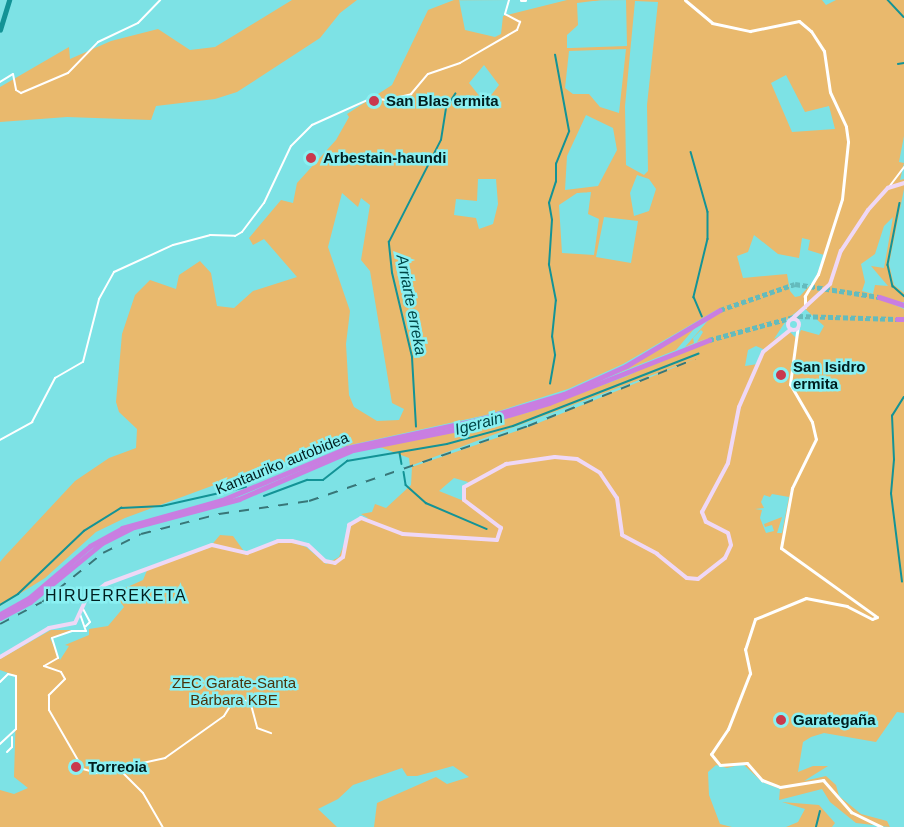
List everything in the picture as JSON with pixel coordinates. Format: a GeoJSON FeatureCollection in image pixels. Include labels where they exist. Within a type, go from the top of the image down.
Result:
{"type":"FeatureCollection","features":[{"type":"Feature","properties":{"kind":"highway"},"geometry":{"type":"LineString","coordinates":[[879,297],[904,305]]}},
{"type":"Feature","properties":{"kind":"highway","name":"Kantauriko autobidea"},"geometry":{"type":"LineString","coordinates":[[0,616],[28,598],[90,546],[122,528],[222,500],[347,448],[477,420],[567,393],[620,369],[720,310]]}},
{"type":"Feature","properties":{"kind":"highway","name":"Kantauriko autobidea"},"geometry":{"type":"LineString","coordinates":[[0,616],[37,597],[102,543],[134,527],[239,499],[347,452],[468,426],[549,403],[709,340]]}},
{"type":"Feature","properties":{"kind":"main road"},"geometry":{"type":"LineString","coordinates":[[0,657],[49,628],[76,622],[90,595],[106,584],[212,545],[247,553],[278,541],[292,541],[308,545],[329,563],[339,562],[349,525],[357,519],[404,534],[498,540],[501,528],[464,501],[464,486],[507,463],[557,456],[582,461],[608,481],[618,500],[618,527],[624,537],[657,554],[685,577],[696,579],[723,560],[730,548],[729,534],[706,522],[703,509],[727,467],[737,413],[761,356],[790,321],[805,310],[829,285],[842,250],[868,210],[889,187],[904,183]]}},
{"type":"Feature","properties":{"kind":"main road"},"geometry":{"type":"LineString","coordinates":[[776,339],[798,325],[805,310]]}},
{"type":"Feature","properties":{"kind":"main road"},"geometry":{"type":"LineString","coordinates":[[790,321],[798,325]]}},
{"type":"Feature","properties":{"kind":"main road"},"geometry":{"type":"LineString","coordinates":[[790,321],[792,329]]}},
{"type":"Feature","properties":{"kind":"street"},"geometry":{"type":"LineString","coordinates":[[0,82],[13,74],[16,90],[21,93],[68,73],[98,42],[138,23],[160,0]]}},
{"type":"Feature","properties":{"kind":"street"},"geometry":{"type":"LineString","coordinates":[[0,440],[32,422],[55,378],[83,362],[92,340],[99,299],[114,272],[173,245],[210,235],[235,236],[261,208],[291,146],[312,125],[372,98],[386,100],[411,94],[420,88],[428,74],[460,63],[517,30],[520,22],[505,15],[509,0]]}},
{"type":"Feature","properties":{"kind":"street"},"geometry":{"type":"LineString","coordinates":[[685,0],[719,25],[755,31],[789,20],[800,22],[812,31],[824,51],[830,94],[848,139],[841,203],[818,274],[805,297],[805,310]]}},
{"type":"Feature","properties":{"kind":"street"},"geometry":{"type":"LineString","coordinates":[[889,187],[903,167]]}},
{"type":"Feature","properties":{"kind":"street"},"geometry":{"type":"LineString","coordinates":[[805,297],[810,305]]}},
{"type":"Feature","properties":{"kind":"street"},"geometry":{"type":"LineString","coordinates":[[798,325],[798,339],[790,385],[813,424],[816,439],[792,488],[781,548],[876,618],[871,619],[844,606],[806,598],[756,619],[745,650],[750,672],[728,729],[711,757],[720,765],[746,762],[762,780],[780,788],[823,780],[852,813],[882,827]]}},
{"type":"Feature","properties":{"kind":"street"},"geometry":{"type":"LineString","coordinates":[[792,329],[798,339]]}},
{"type":"Feature","properties":{"kind":"street"},"geometry":{"type":"LineString","coordinates":[[82,607],[90,622],[86,626],[86,631],[72,631],[51,639],[58,658],[46,664],[44,669],[61,672],[65,681],[50,692],[49,710],[83,770],[93,773],[161,760],[180,749],[224,716],[234,700],[250,701],[258,728],[272,733]]}},
{"type":"Feature","properties":{"kind":"street"},"geometry":{"type":"LineString","coordinates":[[81,615],[86,626]]}},
{"type":"Feature","properties":{"kind":"street"},"geometry":{"type":"LineString","coordinates":[[76,622],[84,622]]}},
{"type":"Feature","properties":{"kind":"street"},"geometry":{"type":"LineString","coordinates":[[0,682],[8,674],[16,676],[16,729],[12,737],[12,747],[7,752]]}},
{"type":"Feature","properties":{"kind":"street"},"geometry":{"type":"LineString","coordinates":[[0,744],[12,737]]}},
{"type":"Feature","properties":{"kind":"street"},"geometry":{"type":"LineString","coordinates":[[119,769],[143,794],[163,827]]}},
{"type":"Feature","properties":{"kind":"green space"},"geometry":{"type":"Polygon","coordinates":[[[292,0],[357,0],[340,13],[320,38],[237,92],[215,99],[156,106],[151,120],[67,117],[0,122],[0,87],[69,47],[70,59],[111,41],[158,29],[190,50],[215,47],[292,0]]]}},
{"type":"Feature","properties":{"kind":"green space","name":"ZEC Garate-Santa Bárbara KBE"},"geometry":{"type":"Polygon","coordinates":[[[459,0],[465,30],[495,37],[501,34],[503,16],[567,0],[601,0],[577,3],[578,25],[567,35],[567,48],[571,48],[627,46],[626,0],[822,0],[826,5],[836,0],[904,0],[904,136],[899,162],[904,163],[900,180],[904,179],[904,189],[889,264],[894,285],[904,293],[904,302],[890,303],[904,309],[904,713],[897,712],[876,742],[824,733],[811,737],[803,742],[798,772],[813,766],[828,766],[804,781],[826,776],[836,785],[839,796],[861,814],[887,821],[890,827],[856,823],[830,802],[822,789],[779,800],[780,789],[762,782],[743,764],[727,768],[716,765],[708,772],[709,795],[720,824],[732,827],[374,827],[377,803],[436,777],[447,784],[469,777],[453,766],[417,776],[407,776],[402,768],[353,785],[338,799],[318,809],[337,827],[0,827],[0,790],[14,794],[28,788],[14,777],[17,676],[0,670],[0,659],[51,630],[73,630],[50,638],[60,660],[69,646],[65,645],[89,635],[89,629],[108,626],[124,607],[114,593],[143,580],[148,568],[209,548],[220,535],[233,536],[246,554],[272,543],[291,542],[306,547],[326,564],[339,557],[353,521],[368,518],[361,514],[372,512],[375,504],[386,508],[411,485],[412,467],[531,426],[695,359],[410,466],[409,458],[380,447],[457,432],[533,411],[627,376],[707,338],[697,342],[703,332],[701,330],[693,338],[694,343],[685,347],[718,309],[623,364],[568,389],[486,415],[323,451],[236,477],[125,518],[96,532],[45,578],[0,606],[0,562],[5,556],[75,481],[109,458],[136,448],[137,429],[119,412],[116,402],[122,334],[135,295],[150,280],[176,289],[179,275],[200,261],[211,273],[217,306],[234,308],[253,291],[297,277],[264,239],[253,245],[249,238],[281,200],[293,203],[297,183],[336,140],[349,117],[347,114],[392,85],[428,10],[459,0]],[[635,1],[625,106],[626,165],[644,175],[648,171],[647,105],[658,2],[635,1]],[[626,49],[569,51],[565,88],[573,94],[589,94],[600,107],[619,113],[626,49]],[[484,65],[469,83],[485,103],[499,85],[484,65]],[[786,75],[771,83],[792,132],[835,129],[829,106],[805,112],[786,75]],[[586,115],[567,156],[565,190],[598,186],[617,150],[613,128],[586,115]],[[637,175],[630,193],[634,216],[649,211],[656,189],[649,179],[637,175]],[[478,179],[477,201],[456,199],[454,215],[476,218],[479,229],[493,224],[498,204],[496,179],[478,179]],[[591,192],[577,193],[559,205],[562,253],[594,255],[599,219],[588,214],[591,192]],[[342,193],[328,247],[350,311],[346,344],[349,395],[354,407],[377,421],[399,420],[404,409],[392,403],[370,271],[361,260],[370,205],[361,198],[358,207],[342,193]],[[604,217],[596,257],[631,263],[638,221],[604,217]],[[893,217],[884,226],[875,254],[861,264],[865,282],[862,291],[873,294],[875,285],[888,286],[871,266],[884,268],[893,217]],[[754,235],[748,252],[737,256],[743,278],[787,274],[790,291],[795,297],[800,296],[815,280],[824,255],[808,250],[810,240],[802,238],[799,258],[778,254],[754,235]],[[803,307],[787,319],[774,339],[789,331],[797,339],[801,330],[819,335],[824,326],[803,307]],[[756,346],[748,350],[745,366],[758,364],[765,350],[756,346]],[[454,478],[439,491],[464,501],[462,492],[468,482],[454,478]],[[764,495],[761,502],[764,508],[755,509],[762,510],[760,518],[766,533],[774,531],[772,525],[765,527],[764,524],[782,517],[777,533],[782,533],[789,497],[764,495]]]}},
{"type":"Feature","properties":{"kind":"green space"},"geometry":{"type":"Polygon","coordinates":[[[699,323],[676,350],[608,377],[625,369],[699,323]]]}},
{"type":"Feature","properties":{"kind":"green space"},"geometry":{"type":"Polygon","coordinates":[[[782,802],[819,805],[835,823],[832,827],[786,827],[798,822],[805,809],[782,802]]]}},
{"type":"Feature","properties":{"kind":"waterway"},"geometry":{"type":"LineString","coordinates":[[0,30],[9,0]]}},
{"type":"Feature","properties":{"kind":"waterway"},"geometry":{"type":"LineString","coordinates":[[888,0],[904,17]]}},
{"type":"Feature","properties":{"kind":"waterway"},"geometry":{"type":"LineString","coordinates":[[550,384],[555,355],[552,337],[556,301],[549,265],[552,220],[549,203],[556,182],[556,164],[569,131],[555,55]]}},
{"type":"Feature","properties":{"kind":"waterway"},"geometry":{"type":"LineString","coordinates":[[898,64],[904,63]]}},
{"type":"Feature","properties":{"kind":"waterway","name":"Arriarte erreka"},"geometry":{"type":"LineString","coordinates":[[416,427],[412,357],[392,273],[389,242],[441,140],[446,108],[455,94]]}},
{"type":"Feature","properties":{"kind":"waterway","name":"Igerain"},"geometry":{"type":"LineString","coordinates":[[691,152],[708,212],[708,239],[694,297],[702,316]]}},
{"type":"Feature","properties":{"kind":"waterway"},"geometry":{"type":"LineString","coordinates":[[900,203],[888,265],[893,286],[904,296]]}},
{"type":"Feature","properties":{"kind":"waterway","name":"Igerain"},"geometry":{"type":"LineString","coordinates":[[264,496],[307,480],[323,480],[347,461],[447,444],[513,426],[698,354]]}},
{"type":"Feature","properties":{"kind":"waterway"},"geometry":{"type":"LineString","coordinates":[[902,582],[891,494],[894,460],[892,416],[904,397]]}},
{"type":"Feature","properties":{"kind":"waterway"},"geometry":{"type":"LineString","coordinates":[[400,453],[402,464]]}},
{"type":"Feature","properties":{"kind":"waterway"},"geometry":{"type":"LineString","coordinates":[[404,472],[406,485],[426,503],[487,529]]}},
{"type":"Feature","properties":{"kind":"waterway","name":"Igerain"},"geometry":{"type":"LineString","coordinates":[[0,605],[18,594],[84,531],[121,508],[162,506],[246,487]]}},
{"type":"Feature","properties":{"kind":"waterway"},"geometry":{"type":"LineString","coordinates":[[816,827],[820,811]]}},
{"type":"Feature","properties":{"kind":"tunnel"},"geometry":{"type":"LineString","coordinates":[[720,310],[795,284],[879,297]]}},
{"type":"Feature","properties":{"kind":"tunnel"},"geometry":{"type":"LineString","coordinates":[[709,340],[798,316],[897,319]]}},
{"type":"Feature","properties":{"kind":"railway"},"geometry":{"type":"LineString","coordinates":[[0,624],[42,602],[103,553],[141,534],[219,514],[309,501],[528,426],[695,359]]}},
{"type":"Feature","properties":{"kind":"place","name":"San Blas ermita"},"geometry":{"type":"Point","coordinates":[374,101]}},
{"type":"Feature","properties":{"kind":"place","name":"Arbestain-haundi"},"geometry":{"type":"Point","coordinates":[311,158]}},
{"type":"Feature","properties":{"kind":"place","name":"San Isidro ermita"},"geometry":{"type":"Point","coordinates":[781,375]}},
{"type":"Feature","properties":{"kind":"place","name":"Garategaña"},"geometry":{"type":"Point","coordinates":[781,720]}},
{"type":"Feature","properties":{"kind":"place","name":"Torreoia"},"geometry":{"type":"Point","coordinates":[76,767]}},
{"type":"Feature","properties":{"kind":"district","name":"HIRUERREKETA"},"geometry":{"type":"Point","coordinates":[116,596]}}]}
